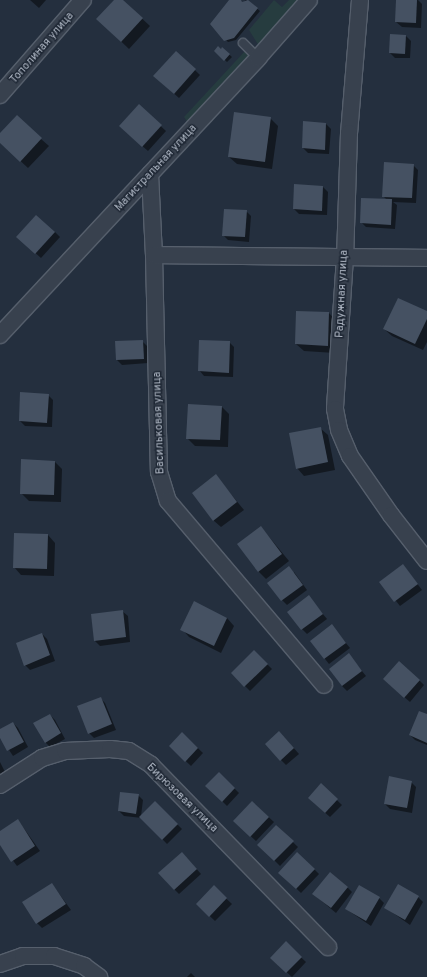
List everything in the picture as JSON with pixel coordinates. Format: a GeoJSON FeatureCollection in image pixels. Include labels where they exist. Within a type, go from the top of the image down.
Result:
{"type":"FeatureCollection","features":[{"type":"Feature","properties":{"kind":"street","name":"Тополиная улица"},"geometry":{"type":"LineString","coordinates":[[0,95],[83,0]]}},
{"type":"Feature","properties":{"kind":"street","name":"Магистральная улица"},"geometry":{"type":"LineString","coordinates":[[0,335],[258,58],[309,0]]}},
{"type":"Feature","properties":{"kind":"street","name":"Радужная улица"},"geometry":{"type":"LineString","coordinates":[[360,0],[349,133],[345,257],[335,409],[339,430],[350,456],[391,515],[427,561]]}},
{"type":"Feature","properties":{"kind":"street","name":"Васильковая улица"},"geometry":{"type":"LineString","coordinates":[[150,174],[154,255],[159,472],[168,501],[324,685]]}},
{"type":"Feature","properties":{"kind":"street"},"geometry":{"type":"LineString","coordinates":[[154,255],[427,258]]}},
{"type":"Feature","properties":{"kind":"street","name":"Бирюзовая улица"},"geometry":{"type":"LineString","coordinates":[[0,785],[42,758],[65,751],[110,749],[129,751],[151,765],[328,947]]}},
{"type":"Feature","properties":{"kind":"street"},"geometry":{"type":"LineString","coordinates":[[0,964],[23,956],[54,956],[84,966],[99,977]]}},
{"type":"Feature","properties":{"kind":"lane"},"geometry":{"type":"LineString","coordinates":[[243,43],[258,58]]}},
{"type":"Feature","properties":{"kind":"green space"},"geometry":{"type":"Polygon","coordinates":[[[274,0],[282,7],[289,0],[303,0],[259,46],[249,30],[274,0]]]}},
{"type":"Feature","properties":{"kind":"green space"},"geometry":{"type":"Polygon","coordinates":[[[245,51],[252,59],[221,84],[188,123],[184,117],[245,51]]]}},
{"type":"Feature","properties":{"kind":"building"},"geometry":{"type":"Polygon","coordinates":[[[114,0],[123,0],[143,18],[121,42],[96,19],[114,0]]]}},
{"type":"Feature","properties":{"kind":"building"},"geometry":{"type":"Polygon","coordinates":[[[229,0],[241,0],[242,2],[248,0],[258,8],[234,38],[224,41],[210,24],[229,0]]]}},
{"type":"Feature","properties":{"kind":"building"},"geometry":{"type":"Polygon","coordinates":[[[396,0],[417,0],[416,23],[395,22],[396,0]]]}},
{"type":"Feature","properties":{"kind":"building"},"geometry":{"type":"Polygon","coordinates":[[[390,34],[406,35],[405,54],[389,53],[390,34]]]}},
{"type":"Feature","properties":{"kind":"building"},"geometry":{"type":"Polygon","coordinates":[[[218,46],[221,49],[222,47],[230,54],[224,61],[214,51],[218,46]]]}},
{"type":"Feature","properties":{"kind":"building"},"geometry":{"type":"Polygon","coordinates":[[[176,51],[196,69],[174,94],[153,76],[176,51]]]}},
{"type":"Feature","properties":{"kind":"building"},"geometry":{"type":"Polygon","coordinates":[[[139,104],[162,125],[142,147],[119,126],[139,104]]]}},
{"type":"Feature","properties":{"kind":"building"},"geometry":{"type":"Polygon","coordinates":[[[234,112],[271,117],[265,162],[228,157],[234,112]]]}},
{"type":"Feature","properties":{"kind":"building"},"geometry":{"type":"Polygon","coordinates":[[[17,115],[42,138],[20,162],[0,143],[0,133],[17,115]]]}},
{"type":"Feature","properties":{"kind":"building"},"geometry":{"type":"Polygon","coordinates":[[[303,121],[326,123],[325,150],[302,148],[303,121]]]}},
{"type":"Feature","properties":{"kind":"building"},"geometry":{"type":"Polygon","coordinates":[[[384,162],[414,164],[412,198],[382,197],[384,162]]]}},
{"type":"Feature","properties":{"kind":"building"},"geometry":{"type":"Polygon","coordinates":[[[294,184],[323,186],[322,211],[293,209],[294,184]]]}},
{"type":"Feature","properties":{"kind":"building"},"geometry":{"type":"Polygon","coordinates":[[[361,198],[392,199],[391,225],[360,223],[361,198]]]}},
{"type":"Feature","properties":{"kind":"building"},"geometry":{"type":"Polygon","coordinates":[[[224,209],[247,210],[245,237],[222,236],[224,209]]]}},
{"type":"Feature","properties":{"kind":"building"},"geometry":{"type":"Polygon","coordinates":[[[36,215],[55,232],[35,254],[16,237],[36,215]]]}},
{"type":"Feature","properties":{"kind":"building"},"geometry":{"type":"Polygon","coordinates":[[[398,298],[427,311],[427,319],[415,344],[383,329],[398,298]]]}},
{"type":"Feature","properties":{"kind":"building"},"geometry":{"type":"Polygon","coordinates":[[[296,311],[329,312],[328,346],[295,344],[296,311]]]}},
{"type":"Feature","properties":{"kind":"building"},"geometry":{"type":"Polygon","coordinates":[[[143,340],[144,359],[116,360],[115,341],[143,340]]]}},
{"type":"Feature","properties":{"kind":"building"},"geometry":{"type":"Polygon","coordinates":[[[199,340],[230,341],[229,373],[198,371],[199,340]]]}},
{"type":"Feature","properties":{"kind":"building"},"geometry":{"type":"Polygon","coordinates":[[[20,392],[49,394],[47,423],[19,421],[20,392]]]}},
{"type":"Feature","properties":{"kind":"building"},"geometry":{"type":"Polygon","coordinates":[[[188,404],[222,406],[220,440],[186,439],[188,404]]]}},
{"type":"Feature","properties":{"kind":"building"},"geometry":{"type":"Polygon","coordinates":[[[321,427],[328,462],[296,469],[289,433],[321,427]]]}},
{"type":"Feature","properties":{"kind":"building"},"geometry":{"type":"Polygon","coordinates":[[[21,459],[55,461],[54,495],[20,494],[21,459]]]}},
{"type":"Feature","properties":{"kind":"building"},"geometry":{"type":"Polygon","coordinates":[[[216,474],[237,502],[213,521],[192,493],[216,474]]]}},
{"type":"Feature","properties":{"kind":"building"},"geometry":{"type":"Polygon","coordinates":[[[261,526],[282,554],[258,572],[237,544],[261,526]]]}},
{"type":"Feature","properties":{"kind":"building"},"geometry":{"type":"Polygon","coordinates":[[[14,533],[48,534],[47,569],[13,568],[14,533]]]}},
{"type":"Feature","properties":{"kind":"building"},"geometry":{"type":"Polygon","coordinates":[[[403,564],[418,584],[394,602],[379,582],[403,564]]]}},
{"type":"Feature","properties":{"kind":"building"},"geometry":{"type":"Polygon","coordinates":[[[289,566],[303,585],[281,601],[267,583],[289,566]]]}},
{"type":"Feature","properties":{"kind":"building"},"geometry":{"type":"Polygon","coordinates":[[[309,595],[323,614],[301,630],[287,612],[309,595]]]}},
{"type":"Feature","properties":{"kind":"building"},"geometry":{"type":"Polygon","coordinates":[[[194,601],[227,618],[214,646],[180,630],[194,601]]]}},
{"type":"Feature","properties":{"kind":"building"},"geometry":{"type":"Polygon","coordinates":[[[123,610],[126,637],[94,641],[91,614],[123,610]]]}},
{"type":"Feature","properties":{"kind":"building"},"geometry":{"type":"Polygon","coordinates":[[[332,624],[346,643],[324,659],[310,641],[332,624]]]}},
{"type":"Feature","properties":{"kind":"building"},"geometry":{"type":"Polygon","coordinates":[[[42,633],[50,655],[24,666],[16,643],[42,633]]]}},
{"type":"Feature","properties":{"kind":"building"},"geometry":{"type":"Polygon","coordinates":[[[254,650],[268,664],[244,687],[231,673],[254,650]]]}},
{"type":"Feature","properties":{"kind":"building"},"geometry":{"type":"Polygon","coordinates":[[[349,653],[362,671],[342,686],[329,669],[349,653]]]}},
{"type":"Feature","properties":{"kind":"building"},"geometry":{"type":"Polygon","coordinates":[[[399,661],[420,680],[404,698],[383,679],[399,661]]]}},
{"type":"Feature","properties":{"kind":"building"},"geometry":{"type":"Polygon","coordinates":[[[101,697],[112,724],[88,734],[77,706],[101,697]]]}},
{"type":"Feature","properties":{"kind":"building"},"geometry":{"type":"Polygon","coordinates":[[[419,711],[427,714],[427,743],[409,735],[419,711]]]}},
{"type":"Feature","properties":{"kind":"building"},"geometry":{"type":"Polygon","coordinates":[[[50,714],[61,733],[45,743],[33,723],[50,714]]]}},
{"type":"Feature","properties":{"kind":"building"},"geometry":{"type":"Polygon","coordinates":[[[13,722],[24,742],[7,751],[0,738],[0,729],[13,722]]]}},
{"type":"Feature","properties":{"kind":"building"},"geometry":{"type":"Polygon","coordinates":[[[279,731],[294,748],[280,761],[265,744],[279,731]]]}},
{"type":"Feature","properties":{"kind":"building"},"geometry":{"type":"Polygon","coordinates":[[[182,732],[198,748],[185,762],[169,746],[182,732]]]}},
{"type":"Feature","properties":{"kind":"building"},"geometry":{"type":"Polygon","coordinates":[[[219,772],[235,788],[222,802],[205,786],[219,772]]]}},
{"type":"Feature","properties":{"kind":"building"},"geometry":{"type":"Polygon","coordinates":[[[389,776],[412,781],[407,808],[384,804],[389,776]]]}},
{"type":"Feature","properties":{"kind":"building"},"geometry":{"type":"Polygon","coordinates":[[[321,783],[338,799],[325,813],[308,798],[321,783]]]}},
{"type":"Feature","properties":{"kind":"building"},"geometry":{"type":"Polygon","coordinates":[[[120,792],[139,794],[136,814],[118,811],[120,792]]]}},
{"type":"Feature","properties":{"kind":"building"},"geometry":{"type":"Polygon","coordinates":[[[155,801],[178,824],[162,840],[139,817],[155,801]]]}},
{"type":"Feature","properties":{"kind":"building"},"geometry":{"type":"Polygon","coordinates":[[[252,801],[269,817],[250,837],[233,821],[252,801]]]}},
{"type":"Feature","properties":{"kind":"building"},"geometry":{"type":"Polygon","coordinates":[[[18,819],[35,846],[11,862],[0,845],[0,831],[18,819]]]}},
{"type":"Feature","properties":{"kind":"building"},"geometry":{"type":"Polygon","coordinates":[[[276,825],[294,841],[274,861],[257,845],[276,825]]]}},
{"type":"Feature","properties":{"kind":"building"},"geometry":{"type":"Polygon","coordinates":[[[182,852],[197,869],[174,890],[158,873],[182,852]]]}},
{"type":"Feature","properties":{"kind":"building"},"geometry":{"type":"Polygon","coordinates":[[[297,852],[315,869],[296,889],[278,873],[297,852]]]}},
{"type":"Feature","properties":{"kind":"building"},"geometry":{"type":"Polygon","coordinates":[[[330,872],[348,887],[331,908],[312,894],[330,872]]]}},
{"type":"Feature","properties":{"kind":"building"},"geometry":{"type":"Polygon","coordinates":[[[52,883],[66,904],[36,924],[22,902],[52,883]]]}},
{"type":"Feature","properties":{"kind":"building"},"geometry":{"type":"Polygon","coordinates":[[[398,884],[419,896],[405,920],[384,908],[398,884]]]}},
{"type":"Feature","properties":{"kind":"building"},"geometry":{"type":"Polygon","coordinates":[[[214,885],[227,898],[209,917],[196,904],[214,885]]]}},
{"type":"Feature","properties":{"kind":"building"},"geometry":{"type":"Polygon","coordinates":[[[359,885],[380,897],[366,921],[345,909],[359,885]]]}},
{"type":"Feature","properties":{"kind":"building"},"geometry":{"type":"Polygon","coordinates":[[[286,941],[302,957],[286,973],[270,958],[286,941]]]}}]}
